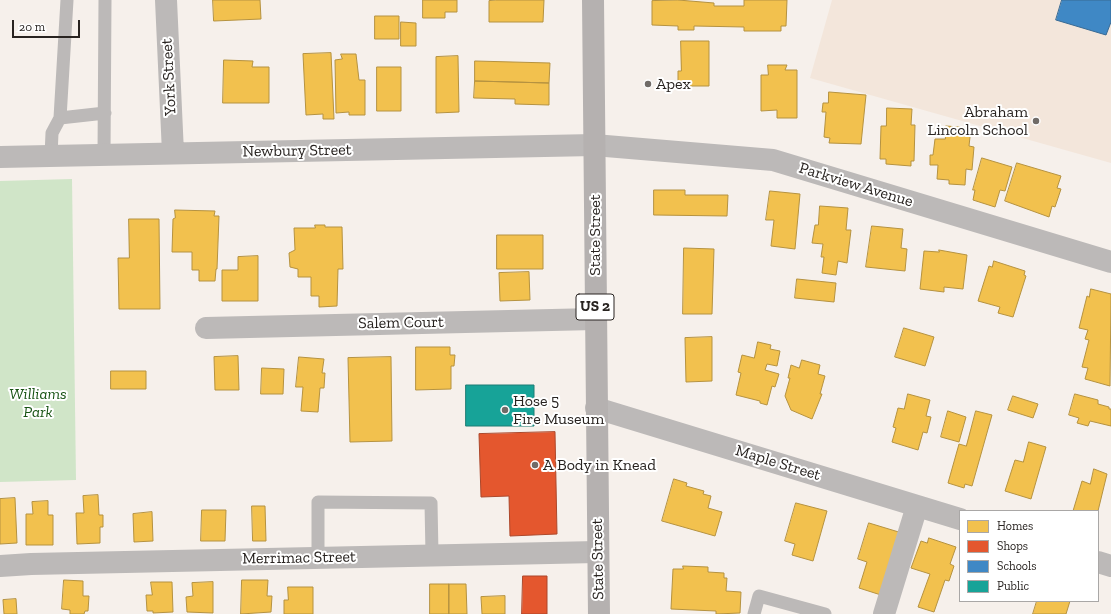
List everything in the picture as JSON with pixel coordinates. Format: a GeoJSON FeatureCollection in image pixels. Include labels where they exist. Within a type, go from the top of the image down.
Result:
{"type":"FeatureCollection","features":[{"type":"Feature","properties":{"kind":"main road","name":"State Street"},"geometry":{"type":"LineString","coordinates":[[593,0],[597,552],[599,614]]}},
{"type":"Feature","properties":{"kind":"street","name":"York Street"},"geometry":{"type":"LineString","coordinates":[[166,0],[173,153]]}},
{"type":"Feature","properties":{"kind":"street","name":"Newbury Street"},"geometry":{"type":"LineString","coordinates":[[0,157],[594,145]]}},
{"type":"Feature","properties":{"kind":"street","name":"Parkview Avenue"},"geometry":{"type":"LineString","coordinates":[[594,145],[773,160],[1111,262]]}},
{"type":"Feature","properties":{"kind":"street","name":"Salem Court"},"geometry":{"type":"LineString","coordinates":[[206,328],[595,319]]}},
{"type":"Feature","properties":{"kind":"street","name":"Maple Street"},"geometry":{"type":"LineString","coordinates":[[596,408],[959,520]]}},
{"type":"Feature","properties":{"kind":"street"},"geometry":{"type":"LineString","coordinates":[[884,614],[917,506]]}},
{"type":"Feature","properties":{"kind":"street","name":"Merrimac Street"},"geometry":{"type":"LineString","coordinates":[[0,566],[432,554],[597,552]]}},
{"type":"Feature","properties":{"kind":"street"},"geometry":{"type":"LineString","coordinates":[[1099,562],[1111,566]]}},
{"type":"Feature","properties":{"kind":"lane"},"geometry":{"type":"LineString","coordinates":[[51,156],[52,133],[60,118],[67,0]]}},
{"type":"Feature","properties":{"kind":"lane"},"geometry":{"type":"LineString","coordinates":[[104,154],[105,0]]}},
{"type":"Feature","properties":{"kind":"lane"},"geometry":{"type":"LineString","coordinates":[[60,118],[104,113]]}},
{"type":"Feature","properties":{"kind":"lane"},"geometry":{"type":"LineString","coordinates":[[318,558],[318,502],[431,503],[432,554]]}},
{"type":"Feature","properties":{"kind":"lane"},"geometry":{"type":"LineString","coordinates":[[754,614],[759,596],[825,614]]}},
{"type":"Feature","properties":{"kind":"shaded area","name":"Abraham Lincoln School"},"geometry":{"type":"Polygon","coordinates":[[[832,0],[1111,0],[1111,163],[810,78],[832,0]]]}},
{"type":"Feature","properties":{"kind":"green space","name":"Williams Park"},"geometry":{"type":"Polygon","coordinates":[[[72,179],[76,480],[0,482],[0,181],[72,179]]]}},
{"type":"Feature","properties":{"kind":"building: Homes"},"geometry":{"type":"Polygon","coordinates":[[[213,0],[260,0],[261,19],[214,21],[213,0]]]}},
{"type":"Feature","properties":{"kind":"building: Homes"},"geometry":{"type":"Polygon","coordinates":[[[423,0],[457,0],[457,12],[445,12],[445,18],[423,18],[423,0]]]}},
{"type":"Feature","properties":{"kind":"building: Homes"},"geometry":{"type":"Polygon","coordinates":[[[544,0],[543,22],[489,22],[489,1],[544,0]]]}},
{"type":"Feature","properties":{"kind":"building: Homes"},"geometry":{"type":"Polygon","coordinates":[[[678,0],[714,3],[714,6],[744,6],[744,0],[787,0],[786,26],[781,26],[781,31],[744,31],[744,27],[694,26],[694,30],[678,30],[678,26],[652,25],[652,1],[678,0]]]}},
{"type":"Feature","properties":{"kind":"building: Homes"},"geometry":{"type":"Polygon","coordinates":[[[375,16],[399,16],[399,39],[375,39],[375,16]]]}},
{"type":"Feature","properties":{"kind":"building: Homes"},"geometry":{"type":"Polygon","coordinates":[[[401,22],[416,23],[416,46],[401,46],[401,22]]]}},
{"type":"Feature","properties":{"kind":"building: Homes"},"geometry":{"type":"Polygon","coordinates":[[[681,41],[709,41],[709,86],[678,86],[678,71],[681,71],[681,41]]]}},
{"type":"Feature","properties":{"kind":"building: Homes"},"geometry":{"type":"Polygon","coordinates":[[[331,53],[334,119],[323,119],[323,114],[306,115],[303,54],[331,53]]]}},
{"type":"Feature","properties":{"kind":"building: Homes"},"geometry":{"type":"Polygon","coordinates":[[[341,54],[356,54],[359,80],[365,80],[365,115],[349,115],[349,112],[336,113],[335,60],[342,59],[341,54]]]}},
{"type":"Feature","properties":{"kind":"building: Homes"},"geometry":{"type":"Polygon","coordinates":[[[458,56],[459,112],[436,113],[436,57],[458,56]]]}},
{"type":"Feature","properties":{"kind":"building: Homes"},"geometry":{"type":"Polygon","coordinates":[[[224,60],[253,61],[252,67],[269,67],[269,103],[223,103],[224,60]]]}},
{"type":"Feature","properties":{"kind":"building: Homes"},"geometry":{"type":"Polygon","coordinates":[[[475,61],[550,63],[549,83],[475,81],[475,61]]]}},
{"type":"Feature","properties":{"kind":"building: Homes"},"geometry":{"type":"Polygon","coordinates":[[[768,65],[787,65],[785,70],[797,70],[797,118],[777,118],[777,110],[761,111],[761,75],[768,75],[768,65]]]}},
{"type":"Feature","properties":{"kind":"building: Homes"},"geometry":{"type":"Polygon","coordinates":[[[377,67],[401,67],[401,111],[377,111],[377,67]]]}},
{"type":"Feature","properties":{"kind":"building: Homes"},"geometry":{"type":"Polygon","coordinates":[[[475,81],[549,83],[549,105],[515,104],[515,99],[474,98],[475,81]]]}},
{"type":"Feature","properties":{"kind":"building: Homes"},"geometry":{"type":"Polygon","coordinates":[[[829,92],[866,95],[861,144],[829,143],[830,138],[824,137],[826,112],[822,112],[823,103],[828,103],[829,92]]]}},
{"type":"Feature","properties":{"kind":"building: Homes"},"geometry":{"type":"Polygon","coordinates":[[[887,108],[912,109],[911,125],[915,125],[914,161],[911,161],[911,166],[886,164],[886,159],[880,159],[881,126],[886,126],[887,108]]]}},
{"type":"Feature","properties":{"kind":"building: Homes"},"geometry":{"type":"Polygon","coordinates":[[[946,126],[971,128],[969,146],[974,147],[972,170],[966,169],[965,185],[949,184],[949,180],[937,179],[938,165],[930,165],[930,155],[933,155],[935,139],[945,139],[946,126]]]}},
{"type":"Feature","properties":{"kind":"building: Homes"},"geometry":{"type":"Polygon","coordinates":[[[982,158],[1012,167],[1005,191],[1000,190],[995,207],[973,200],[975,190],[973,190],[982,158]]]}},
{"type":"Feature","properties":{"kind":"building: Homes"},"geometry":{"type":"Polygon","coordinates":[[[1017,163],[1061,176],[1057,188],[1061,189],[1055,207],[1052,206],[1049,217],[1005,201],[1017,163]]]}},
{"type":"Feature","properties":{"kind":"building: Homes"},"geometry":{"type":"Polygon","coordinates":[[[654,190],[685,190],[685,195],[728,195],[727,216],[654,215],[654,190]]]}},
{"type":"Feature","properties":{"kind":"building: Homes"},"geometry":{"type":"Polygon","coordinates":[[[770,191],[800,194],[795,249],[771,246],[774,220],[766,220],[770,191]]]}},
{"type":"Feature","properties":{"kind":"building: Homes"},"geometry":{"type":"Polygon","coordinates":[[[820,206],[848,208],[846,230],[851,230],[847,263],[838,261],[836,275],[822,273],[824,257],[821,257],[823,244],[812,243],[815,225],[818,225],[820,206]]]}},
{"type":"Feature","properties":{"kind":"building: Homes"},"geometry":{"type":"Polygon","coordinates":[[[175,210],[215,211],[214,216],[219,216],[217,269],[215,281],[199,281],[199,270],[192,270],[192,252],[172,252],[173,219],[175,218],[175,210]]]}},
{"type":"Feature","properties":{"kind":"building: Homes"},"geometry":{"type":"Polygon","coordinates":[[[129,219],[159,219],[160,309],[119,309],[118,258],[129,258],[129,219]]]}},
{"type":"Feature","properties":{"kind":"building: Homes"},"geometry":{"type":"Polygon","coordinates":[[[315,225],[325,225],[325,227],[342,227],[343,269],[338,269],[337,306],[319,307],[319,296],[311,296],[311,277],[298,277],[298,269],[290,267],[289,253],[295,250],[294,228],[315,228],[315,225]]]}},
{"type":"Feature","properties":{"kind":"building: Homes"},"geometry":{"type":"Polygon","coordinates":[[[872,226],[903,229],[901,248],[907,249],[905,271],[866,267],[872,226]]]}},
{"type":"Feature","properties":{"kind":"building: Homes"},"geometry":{"type":"Polygon","coordinates":[[[497,235],[543,235],[543,269],[497,269],[497,235]]]}},
{"type":"Feature","properties":{"kind":"building: Homes"},"geometry":{"type":"Polygon","coordinates":[[[684,248],[714,249],[712,314],[683,314],[684,248]]]}},
{"type":"Feature","properties":{"kind":"building: Homes"},"geometry":{"type":"Polygon","coordinates":[[[939,250],[967,255],[963,289],[944,287],[944,292],[920,289],[924,251],[939,252],[939,250]]]}},
{"type":"Feature","properties":{"kind":"building: Homes"},"geometry":{"type":"Polygon","coordinates":[[[258,256],[258,301],[222,301],[222,270],[238,270],[238,257],[258,256]]]}},
{"type":"Feature","properties":{"kind":"building: Homes"},"geometry":{"type":"Polygon","coordinates":[[[994,261],[1025,271],[1024,275],[1026,276],[1013,317],[998,313],[1000,307],[978,301],[989,266],[992,267],[994,261]]]}},
{"type":"Feature","properties":{"kind":"building: Homes"},"geometry":{"type":"Polygon","coordinates":[[[529,272],[530,300],[500,301],[499,273],[529,272]]]}},
{"type":"Feature","properties":{"kind":"building: Homes"},"geometry":{"type":"Polygon","coordinates":[[[797,279],[836,283],[834,302],[795,298],[797,279]]]}},
{"type":"Feature","properties":{"kind":"building: Homes"},"geometry":{"type":"Polygon","coordinates":[[[1091,289],[1111,294],[1110,386],[1085,379],[1088,368],[1082,367],[1089,340],[1085,339],[1088,330],[1079,328],[1087,296],[1089,297],[1091,289]]]}},
{"type":"Feature","properties":{"kind":"building: Homes"},"geometry":{"type":"Polygon","coordinates":[[[904,328],[934,337],[925,366],[895,357],[904,328]]]}},
{"type":"Feature","properties":{"kind":"building: Homes"},"geometry":{"type":"Polygon","coordinates":[[[712,337],[712,381],[686,382],[685,338],[712,337]]]}},
{"type":"Feature","properties":{"kind":"building: Homes"},"geometry":{"type":"Polygon","coordinates":[[[758,342],[771,345],[770,349],[780,351],[777,366],[767,364],[765,370],[779,374],[775,387],[772,386],[767,405],[760,403],[760,401],[736,395],[741,373],[738,372],[742,355],[754,358],[758,342]]]}},
{"type":"Feature","properties":{"kind":"building: Homes"},"geometry":{"type":"Polygon","coordinates":[[[416,347],[450,347],[450,355],[455,355],[454,366],[451,366],[451,389],[416,390],[416,347]]]}},
{"type":"Feature","properties":{"kind":"building: Homes"},"geometry":{"type":"Polygon","coordinates":[[[238,356],[239,390],[215,390],[214,357],[238,356]]]}},
{"type":"Feature","properties":{"kind":"building: Homes"},"geometry":{"type":"Polygon","coordinates":[[[299,357],[324,359],[322,373],[325,373],[324,388],[320,388],[318,412],[301,411],[303,387],[296,387],[299,357]]]}},
{"type":"Feature","properties":{"kind":"building: Homes"},"geometry":{"type":"Polygon","coordinates":[[[391,357],[392,441],[350,442],[348,358],[391,357]]]}},
{"type":"Feature","properties":{"kind":"building: Homes"},"geometry":{"type":"Polygon","coordinates":[[[802,360],[820,365],[818,374],[825,376],[820,394],[822,394],[812,419],[791,410],[785,396],[790,378],[788,378],[791,365],[799,368],[802,360]]]}},
{"type":"Feature","properties":{"kind":"building: Homes"},"geometry":{"type":"Polygon","coordinates":[[[262,368],[284,369],[283,394],[261,394],[262,368]]]}},
{"type":"Feature","properties":{"kind":"building: Homes"},"geometry":{"type":"Polygon","coordinates":[[[111,371],[146,371],[146,389],[111,389],[111,371]]]}},
{"type":"Feature","properties":{"kind":"building: Homes"},"geometry":{"type":"Polygon","coordinates":[[[908,394],[930,400],[926,416],[931,417],[927,433],[923,432],[918,450],[892,442],[896,428],[893,427],[898,408],[904,409],[908,394]]]}},
{"type":"Feature","properties":{"kind":"building: Homes"},"geometry":{"type":"Polygon","coordinates":[[[1075,394],[1098,400],[1098,404],[1109,407],[1109,409],[1111,409],[1111,426],[1090,421],[1088,426],[1077,423],[1079,418],[1069,415],[1075,394]]]}},
{"type":"Feature","properties":{"kind":"building: Homes"},"geometry":{"type":"Polygon","coordinates":[[[1013,396],[1038,404],[1033,418],[1008,410],[1013,396]]]}},
{"type":"Feature","properties":{"kind":"building: Homes"},"geometry":{"type":"Polygon","coordinates":[[[948,411],[966,417],[959,442],[941,437],[948,411]]]}},
{"type":"Feature","properties":{"kind":"building: Homes"},"geometry":{"type":"Polygon","coordinates":[[[976,411],[992,415],[972,486],[965,484],[964,488],[948,483],[959,444],[966,446],[976,411]]]}},
{"type":"Feature","properties":{"kind":"building: Homes"},"geometry":{"type":"Polygon","coordinates":[[[1029,442],[1046,447],[1031,499],[1005,491],[1015,460],[1023,462],[1029,442]]]}},
{"type":"Feature","properties":{"kind":"building: Homes"},"geometry":{"type":"Polygon","coordinates":[[[1094,469],[1107,474],[1098,510],[1073,510],[1082,481],[1090,484],[1094,469]]]}},
{"type":"Feature","properties":{"kind":"building: Homes"},"geometry":{"type":"Polygon","coordinates":[[[674,479],[687,483],[686,486],[704,491],[703,494],[711,496],[708,508],[722,512],[715,536],[662,521],[674,479]]]}},
{"type":"Feature","properties":{"kind":"building: Homes"},"geometry":{"type":"Polygon","coordinates":[[[98,495],[99,515],[103,515],[103,527],[100,527],[100,543],[77,544],[76,513],[84,513],[83,496],[98,495]]]}},
{"type":"Feature","properties":{"kind":"building: Homes"},"geometry":{"type":"Polygon","coordinates":[[[15,498],[17,543],[0,544],[0,499],[15,498]]]}},
{"type":"Feature","properties":{"kind":"building: Homes"},"geometry":{"type":"Polygon","coordinates":[[[48,501],[48,515],[53,515],[53,545],[26,545],[26,514],[33,514],[32,502],[48,501]]]}},
{"type":"Feature","properties":{"kind":"building: Homes"},"geometry":{"type":"Polygon","coordinates":[[[796,503],[827,511],[813,561],[792,555],[795,544],[785,541],[796,503]]]}},
{"type":"Feature","properties":{"kind":"building: Homes"},"geometry":{"type":"Polygon","coordinates":[[[252,506],[265,506],[266,541],[253,541],[252,506]]]}},
{"type":"Feature","properties":{"kind":"building: Homes"},"geometry":{"type":"Polygon","coordinates":[[[202,510],[226,510],[225,541],[201,541],[202,510]]]}},
{"type":"Feature","properties":{"kind":"building: Homes"},"geometry":{"type":"Polygon","coordinates":[[[152,512],[153,541],[134,542],[133,514],[152,512]]]}},
{"type":"Feature","properties":{"kind":"building: Homes"},"geometry":{"type":"Polygon","coordinates":[[[869,523],[902,533],[881,595],[859,588],[867,562],[858,559],[869,523]]]}},
{"type":"Feature","properties":{"kind":"building: Homes"},"geometry":{"type":"Polygon","coordinates":[[[929,538],[956,547],[950,564],[954,566],[949,581],[945,580],[934,612],[918,607],[930,574],[911,568],[921,541],[927,543],[929,538]]]}},
{"type":"Feature","properties":{"kind":"building: Homes"},"geometry":{"type":"Polygon","coordinates":[[[683,566],[708,567],[708,572],[724,573],[724,578],[727,578],[726,591],[741,592],[740,613],[716,614],[716,611],[671,609],[673,569],[683,569],[683,566]]]}},
{"type":"Feature","properties":{"kind":"building: Homes"},"geometry":{"type":"Polygon","coordinates":[[[64,580],[83,581],[83,596],[89,596],[88,611],[85,611],[84,614],[70,614],[70,610],[62,609],[64,580]]]}},
{"type":"Feature","properties":{"kind":"building: Homes"},"geometry":{"type":"Polygon","coordinates":[[[242,580],[268,580],[267,596],[272,596],[271,612],[241,614],[242,580]]]}},
{"type":"Feature","properties":{"kind":"building: Homes"},"geometry":{"type":"Polygon","coordinates":[[[151,582],[172,582],[173,612],[153,613],[153,611],[147,611],[146,595],[152,595],[151,582]]]}},
{"type":"Feature","properties":{"kind":"building: Homes"},"geometry":{"type":"Polygon","coordinates":[[[213,582],[213,613],[187,612],[186,597],[193,596],[192,583],[213,582]]]}},
{"type":"Feature","properties":{"kind":"building: Homes"},"geometry":{"type":"Polygon","coordinates":[[[430,584],[449,584],[449,614],[430,614],[430,584]]]}},
{"type":"Feature","properties":{"kind":"building: Homes"},"geometry":{"type":"Polygon","coordinates":[[[449,584],[466,584],[467,614],[449,614],[449,584]]]}},
{"type":"Feature","properties":{"kind":"building: Homes"},"geometry":{"type":"Polygon","coordinates":[[[288,587],[313,587],[313,614],[284,614],[284,600],[288,600],[288,587]]]}},
{"type":"Feature","properties":{"kind":"building: Homes"},"geometry":{"type":"Polygon","coordinates":[[[505,596],[505,614],[482,614],[481,597],[505,596]]]}},
{"type":"Feature","properties":{"kind":"building: Homes"},"geometry":{"type":"Polygon","coordinates":[[[16,599],[17,614],[4,614],[3,600],[16,599]]]}},
{"type":"Feature","properties":{"kind":"building: Homes"},"geometry":{"type":"Polygon","coordinates":[[[1037,602],[1070,602],[1066,614],[1033,614],[1037,602]]]}},
{"type":"Feature","properties":{"kind":"building: Shops"},"geometry":{"type":"Polygon","coordinates":[[[555,432],[557,534],[510,536],[509,496],[481,497],[479,434],[555,432]]]}},
{"type":"Feature","properties":{"kind":"building: Shops"},"geometry":{"type":"Polygon","coordinates":[[[523,576],[547,576],[547,614],[522,614],[523,576]]]}},
{"type":"Feature","properties":{"kind":"building: Schools"},"geometry":{"type":"Polygon","coordinates":[[[1062,0],[1111,0],[1111,22],[1106,35],[1056,20],[1062,0]]]}},
{"type":"Feature","properties":{"kind":"building: Public"},"geometry":{"type":"Polygon","coordinates":[[[466,385],[534,385],[534,426],[466,426],[466,385]]]}},
{"type":"Feature","properties":{"kind":"place","name":"Apex"},"geometry":{"type":"Point","coordinates":[648,84]}},
{"type":"Feature","properties":{"kind":"place","name":"Abraham Lincoln School"},"geometry":{"type":"Point","coordinates":[1036,121]}},
{"type":"Feature","properties":{"kind":"place","name":"Hose 5 Fire Museum"},"geometry":{"type":"Point","coordinates":[505,410]}},
{"type":"Feature","properties":{"kind":"place","name":"A Body in Knead"},"geometry":{"type":"Point","coordinates":[535,465]}}]}
